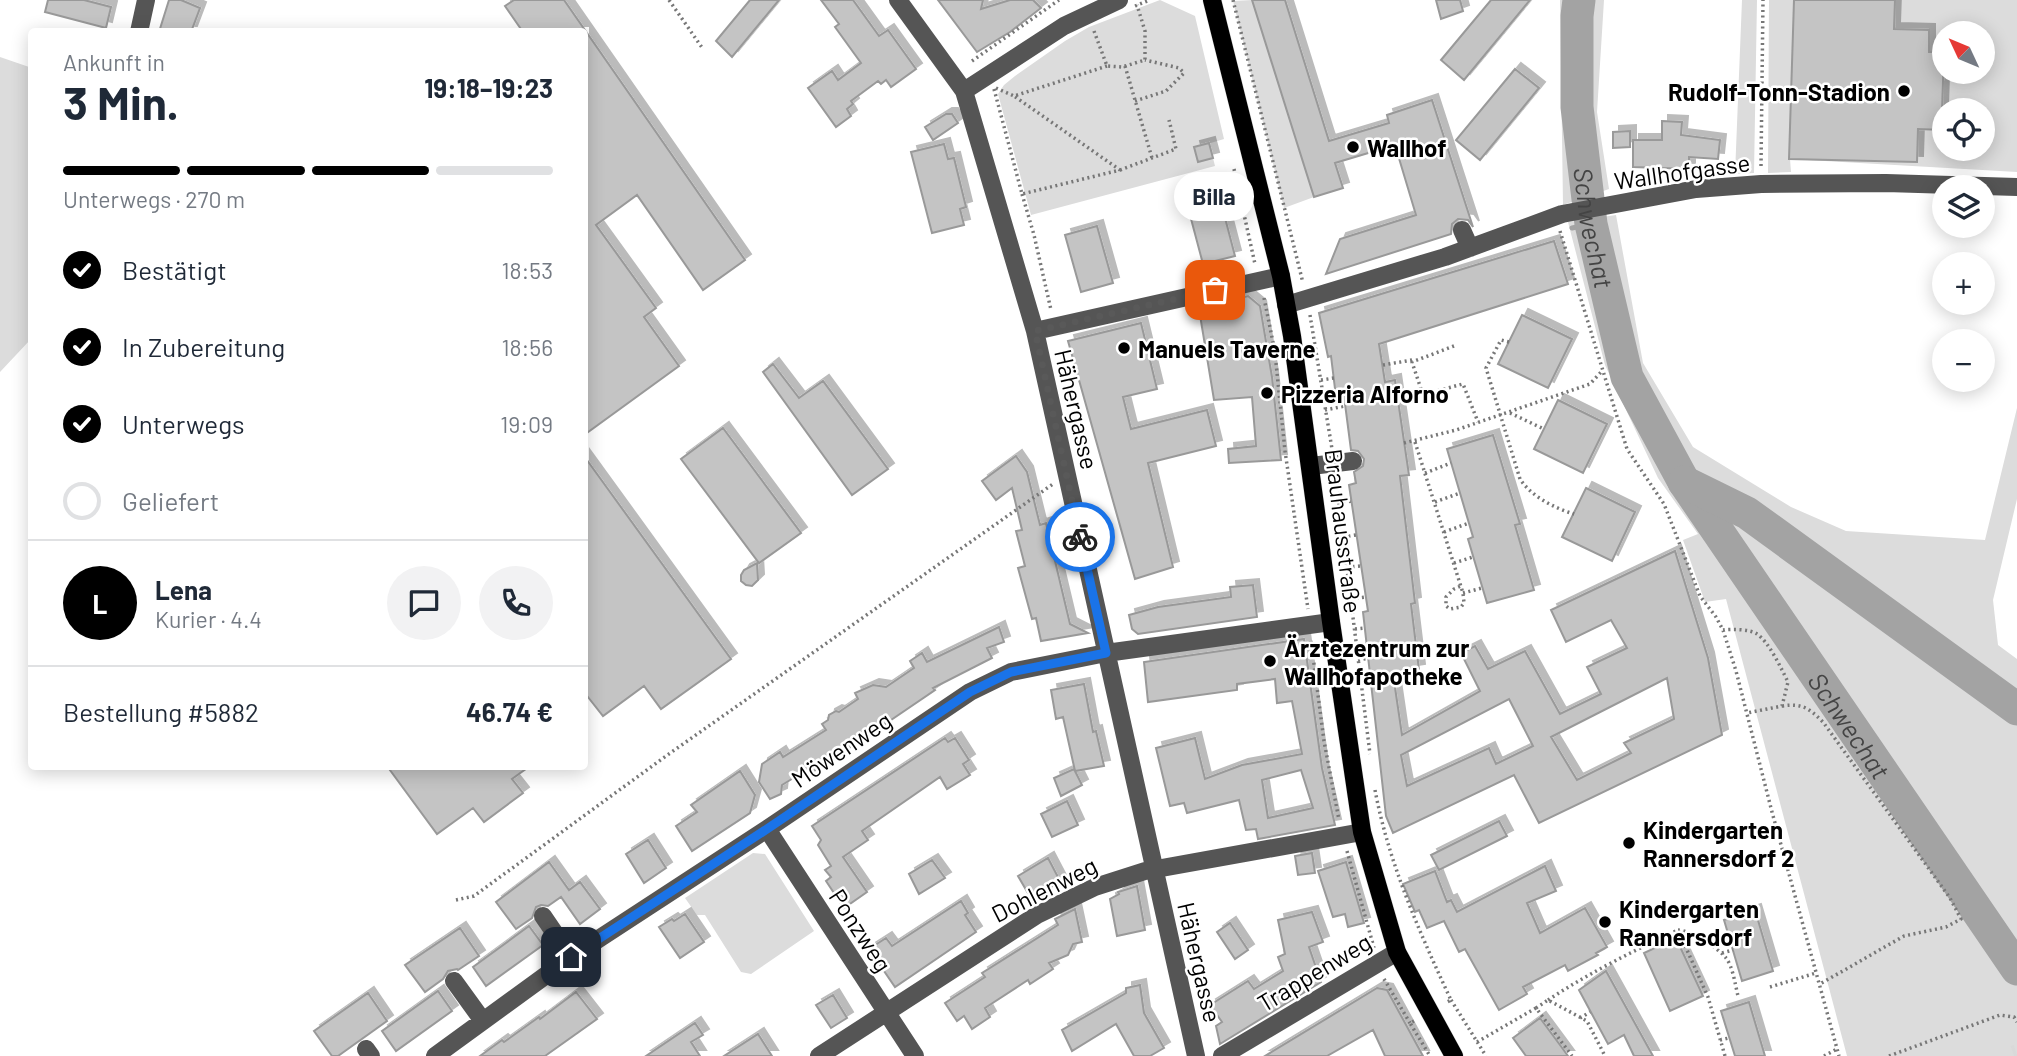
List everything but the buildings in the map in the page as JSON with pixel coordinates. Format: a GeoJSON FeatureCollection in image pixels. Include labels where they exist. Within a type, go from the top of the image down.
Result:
{"type":"FeatureCollection","features":[{"type":"Feature","properties":{"kind":"main road","name":"Brauhausstraße"},"geometry":{"type":"LineString","coordinates":[[1212,0],[1281,276],[1311,466],[1362,832],[1396,952],[1454,1056]]}},
{"type":"Feature","properties":{"kind":"street"},"geometry":{"type":"LineString","coordinates":[[140,28],[146,0]]}},
{"type":"Feature","properties":{"kind":"street","name":"Hähergasse"},"geometry":{"type":"LineString","coordinates":[[898,0],[964,91],[1035,331],[1196,1056]]}},
{"type":"Feature","properties":{"kind":"street"},"geometry":{"type":"LineString","coordinates":[[964,91],[1064,26],[1123,5]]}},
{"type":"Feature","properties":{"kind":"street","name":"Wallhofgasse"},"geometry":{"type":"LineString","coordinates":[[1286,305],[1470,248],[1559,215],[1696,189],[1761,184],[1886,183],[2017,187]]}},
{"type":"Feature","properties":{"kind":"street"},"geometry":{"type":"LineString","coordinates":[[1462,230],[1470,248]]}},
{"type":"Feature","properties":{"kind":"street"},"geometry":{"type":"LineString","coordinates":[[1035,331],[1281,276]]}},
{"type":"Feature","properties":{"kind":"street"},"geometry":{"type":"LineString","coordinates":[[1311,466],[1353,461]]}},
{"type":"Feature","properties":{"kind":"street","name":"Möwenweg"},"geometry":{"type":"LineString","coordinates":[[435,1056],[571,957],[970,692],[1011,672],[1106,653],[1331,622]]}},
{"type":"Feature","properties":{"kind":"street","name":"Ponzweg"},"geometry":{"type":"LineString","coordinates":[[767,829],[915,1056]]}},
{"type":"Feature","properties":{"kind":"street","name":"Dohlenweg"},"geometry":{"type":"LineString","coordinates":[[818,1056],[1037,915],[1095,887],[1154,869],[1362,832]]}},
{"type":"Feature","properties":{"kind":"street"},"geometry":{"type":"LineString","coordinates":[[543,916],[571,957]]}},
{"type":"Feature","properties":{"kind":"street","name":"Trappenweg"},"geometry":{"type":"LineString","coordinates":[[1222,1056],[1396,952]]}},
{"type":"Feature","properties":{"kind":"street"},"geometry":{"type":"LineString","coordinates":[[454,981],[483,1021]]}},
{"type":"Feature","properties":{"kind":"path"},"geometry":{"type":"LineString","coordinates":[[669,0],[703,49]]}},
{"type":"Feature","properties":{"kind":"path"},"geometry":{"type":"LineString","coordinates":[[972,61],[1059,0]]}},
{"type":"Feature","properties":{"kind":"path"},"geometry":{"type":"LineString","coordinates":[[1123,5],[1137,5],[1150,0]]}},
{"type":"Feature","properties":{"kind":"path"},"geometry":{"type":"LineString","coordinates":[[1233,0],[1308,300],[1334,463],[1371,764]]}},
{"type":"Feature","properties":{"kind":"path"},"geometry":{"type":"LineString","coordinates":[[1761,184],[1763,0]]}},
{"type":"Feature","properties":{"kind":"path"},"geometry":{"type":"LineString","coordinates":[[1137,5],[1145,31],[1145,60]]}},
{"type":"Feature","properties":{"kind":"path"},"geometry":{"type":"LineString","coordinates":[[1092,26],[1107,66]]}},
{"type":"Feature","properties":{"kind":"path"},"geometry":{"type":"LineString","coordinates":[[1014,96],[1107,66],[1125,66],[1145,60],[1180,68],[1184,73],[1166,91],[1135,100]]}},
{"type":"Feature","properties":{"kind":"path"},"geometry":{"type":"LineString","coordinates":[[1125,66],[1152,158]]}},
{"type":"Feature","properties":{"kind":"path"},"geometry":{"type":"LineString","coordinates":[[993,86],[1003,79]]}},
{"type":"Feature","properties":{"kind":"path"},"geometry":{"type":"LineString","coordinates":[[993,86],[1014,96],[1120,170]]}},
{"type":"Feature","properties":{"kind":"path"},"geometry":{"type":"LineString","coordinates":[[993,86],[1053,315]]}},
{"type":"Feature","properties":{"kind":"path"},"geometry":{"type":"LineString","coordinates":[[1022,194],[1120,170],[1176,149],[1169,120]]}},
{"type":"Feature","properties":{"kind":"path"},"geometry":{"type":"LineString","coordinates":[[1234,167],[1255,265],[1262,280],[1276,357],[1284,452],[1326,754],[1342,836],[1384,981],[1410,1023]]}},
{"type":"Feature","properties":{"kind":"path"},"geometry":{"type":"LineString","coordinates":[[1559,215],[1602,371],[1627,449],[1664,504],[1700,596],[1723,630],[1839,1056]]}},
{"type":"Feature","properties":{"kind":"path"},"geometry":{"type":"LineString","coordinates":[[1509,342],[1501,340],[1486,368],[1520,479],[1526,488],[1560,509],[1574,514]]}},
{"type":"Feature","properties":{"kind":"path"},"geometry":{"type":"LineString","coordinates":[[1383,365],[1414,359],[1454,346]]}},
{"type":"Feature","properties":{"kind":"path"},"geometry":{"type":"LineString","coordinates":[[1414,359],[1412,362],[1422,392],[1429,394],[1463,384],[1478,422]]}},
{"type":"Feature","properties":{"kind":"path"},"geometry":{"type":"LineString","coordinates":[[1404,443],[1415,442],[1590,384],[1602,371]]}},
{"type":"Feature","properties":{"kind":"path"},"geometry":{"type":"LineString","coordinates":[[1321,380],[1334,378]]}},
{"type":"Feature","properties":{"kind":"path"},"geometry":{"type":"LineString","coordinates":[[1325,410],[1345,406]]}},
{"type":"Feature","properties":{"kind":"path"},"geometry":{"type":"LineString","coordinates":[[1508,412],[1544,429]]}},
{"type":"Feature","properties":{"kind":"path"},"geometry":{"type":"LineString","coordinates":[[1415,442],[1435,502],[1444,532],[1454,563],[1461,586],[1463,593],[1464,603],[1461,607],[1450,609],[1446,606],[1446,597],[1461,586]]}},
{"type":"Feature","properties":{"kind":"path"},"geometry":{"type":"LineString","coordinates":[[1425,472],[1451,463]]}},
{"type":"Feature","properties":{"kind":"path"},"geometry":{"type":"LineString","coordinates":[[456,900],[474,896],[666,756],[1066,474]]}},
{"type":"Feature","properties":{"kind":"path"},"geometry":{"type":"LineString","coordinates":[[1435,502],[1460,493]]}},
{"type":"Feature","properties":{"kind":"path"},"geometry":{"type":"LineString","coordinates":[[1338,504],[1351,501]]}},
{"type":"Feature","properties":{"kind":"path"},"geometry":{"type":"LineString","coordinates":[[1444,532],[1469,523]]}},
{"type":"Feature","properties":{"kind":"path"},"geometry":{"type":"LineString","coordinates":[[1343,537],[1356,536]]}},
{"type":"Feature","properties":{"kind":"path"},"geometry":{"type":"LineString","coordinates":[[1454,563],[1473,557]]}},
{"type":"Feature","properties":{"kind":"path"},"geometry":{"type":"LineString","coordinates":[[1347,567],[1361,566]]}},
{"type":"Feature","properties":{"kind":"path"},"geometry":{"type":"LineString","coordinates":[[1463,593],[1482,588]]}},
{"type":"Feature","properties":{"kind":"path"},"geometry":{"type":"LineString","coordinates":[[1351,599],[1366,597]]}},
{"type":"Feature","properties":{"kind":"path"},"geometry":{"type":"LineString","coordinates":[[1354,629],[1365,628]]}},
{"type":"Feature","properties":{"kind":"path"},"geometry":{"type":"LineString","coordinates":[[1723,630],[1755,632],[1758,635],[1788,682],[1782,706]]}},
{"type":"Feature","properties":{"kind":"path"},"geometry":{"type":"LineString","coordinates":[[1359,660],[1369,658]]}},
{"type":"Feature","properties":{"kind":"path"},"geometry":{"type":"LineString","coordinates":[[1747,713],[1782,706],[1802,705],[1811,709],[1950,898],[1961,919],[1946,927],[1904,936],[1819,984]]}},
{"type":"Feature","properties":{"kind":"path"},"geometry":{"type":"LineString","coordinates":[[1375,788],[1381,820],[1402,889],[1451,1000],[1486,1056]]}},
{"type":"Feature","properties":{"kind":"path"},"geometry":{"type":"LineString","coordinates":[[1477,1042],[1572,984],[1678,930],[1686,930],[1722,953],[1728,960],[1738,996]]}},
{"type":"Feature","properties":{"kind":"path"},"geometry":{"type":"LineString","coordinates":[[1678,930],[1690,963],[1708,997],[1725,1056]]}},
{"type":"Feature","properties":{"kind":"path"},"geometry":{"type":"LineString","coordinates":[[1722,953],[1733,950]]}},
{"type":"Feature","properties":{"kind":"path"},"geometry":{"type":"LineString","coordinates":[[1770,987],[1816,973]]}},
{"type":"Feature","properties":{"kind":"path"},"geometry":{"type":"LineString","coordinates":[[1431,1012],[1451,1000]]}},
{"type":"Feature","properties":{"kind":"path"},"geometry":{"type":"LineString","coordinates":[[1548,1000],[1587,1021],[1605,1056]]}},
{"type":"Feature","properties":{"kind":"path"},"geometry":{"type":"LineString","coordinates":[[1536,1008],[1572,1056]]}},
{"type":"Feature","properties":{"kind":"path"},"geometry":{"type":"LineString","coordinates":[[1580,1018],[1590,1012]]}},
{"type":"Feature","properties":{"kind":"path"},"geometry":{"type":"LineString","coordinates":[[1889,1056],[2000,1015],[2014,1017],[2017,1022]]}},
{"type":"Feature","properties":{"kind":"path"},"geometry":{"type":"LineString","coordinates":[[1720,1040],[1729,1038]]}},
{"type":"Feature","properties":{"kind":"path"},"geometry":{"type":"LineString","coordinates":[[1824,1056],[1837,1049]]}},
{"type":"Feature","properties":{"kind":"shaded area"},"geometry":{"type":"Polygon","coordinates":[[[1160,0],[1195,16],[1224,139],[1194,148],[1198,162],[1213,158],[1215,166],[1031,215],[998,94],[1015,76],[1089,27],[1160,0]]]}},
{"type":"Feature","properties":{"kind":"shaded area"},"geometry":{"type":"Polygon","coordinates":[[[1252,0],[1314,197],[1284,208],[1233,1],[1252,0]]]}},
{"type":"Feature","properties":{"kind":"shaded area"},"geometry":{"type":"Polygon","coordinates":[[[1560,0],[1604,0],[1597,112],[1609,189],[1563,205],[1560,0]]]}},
{"type":"Feature","properties":{"kind":"shaded area"},"geometry":{"type":"Polygon","coordinates":[[[1742,0],[1757,0],[1754,173],[1735,174],[1742,0]]]}},
{"type":"Feature","properties":{"kind":"shaded area","name":"Rudolf-Tonn-Stadion"},"geometry":{"type":"Polygon","coordinates":[[[1769,0],[2017,0],[2017,172],[1790,159],[1791,172],[1768,173],[1769,0]]]}},
{"type":"Feature","properties":{"kind":"shaded area"},"geometry":{"type":"Polygon","coordinates":[[[0,57],[28,67],[28,342],[0,372],[0,57]]]}},
{"type":"Feature","properties":{"kind":"shaded area"},"geometry":{"type":"Polygon","coordinates":[[[1616,215],[1643,363],[1693,447],[1791,507],[1846,531],[1985,540],[2017,408],[2017,499],[1993,600],[1998,645],[2017,659],[2017,1056],[1847,1056],[1726,599],[1705,602],[1683,540],[1698,534],[1658,478],[1605,365],[1568,222],[1616,215]]]}},
{"type":"Feature","properties":{"kind":"shaded area"},"geometry":{"type":"Polygon","coordinates":[[[753,853],[765,854],[814,931],[751,974],[741,972],[705,915],[697,915],[685,898],[753,853]]]}},
{"type":"Feature","properties":{"kind":"waterway","name":"Schwechat"},"geometry":{"type":"LineString","coordinates":[[1579,0],[1577,107],[1591,224],[1627,377],[1684,482],[2017,969]]}},
{"type":"Feature","properties":{"kind":"waterway"},"geometry":{"type":"LineString","coordinates":[[1572,228],[1591,224]]}},
{"type":"Feature","properties":{"kind":"waterway","name":"Schwechat"},"geometry":{"type":"LineString","coordinates":[[1684,482],[1747,513],[2017,709]]}},
{"type":"Feature","properties":{"kind":"way so far"},"geometry":{"type":"LineString","coordinates":[[1080,537],[1035,331],[1215,290]]}},
{"type":"Feature","properties":{"kind":"place","name":"Rudolf-Tonn-Stadion"},"geometry":{"type":"Point","coordinates":[1904,91]}},
{"type":"Feature","properties":{"kind":"place","name":"Wallhof"},"geometry":{"type":"Point","coordinates":[1353,147]}},
{"type":"Feature","properties":{"kind":"place","name":"Billa"},"geometry":{"type":"Point","coordinates":[1215,290]}},
{"type":"Feature","properties":{"kind":"place","name":"Manuels Taverne"},"geometry":{"type":"Point","coordinates":[1124,348]}},
{"type":"Feature","properties":{"kind":"place","name":"Pizzeria Alforno"},"geometry":{"type":"Point","coordinates":[1267,393]}},
{"type":"Feature","properties":{"kind":"place","name":"Ärztezentrum zur Wallhofapotheke"},"geometry":{"type":"Point","coordinates":[1270,661]}},
{"type":"Feature","properties":{"kind":"place","name":"Kindergarten Rannersdorf 2"},"geometry":{"type":"Point","coordinates":[1629,843]}},
{"type":"Feature","properties":{"kind":"place","name":"Kindergarten Rannersdorf"},"geometry":{"type":"Point","coordinates":[1605,922]}},
{"type":"Feature","properties":{"kind":"route"},"geometry":{"type":"LineString","coordinates":[[571,957],[970,692],[1011,672],[1106,653],[1080,537]]}}]}
